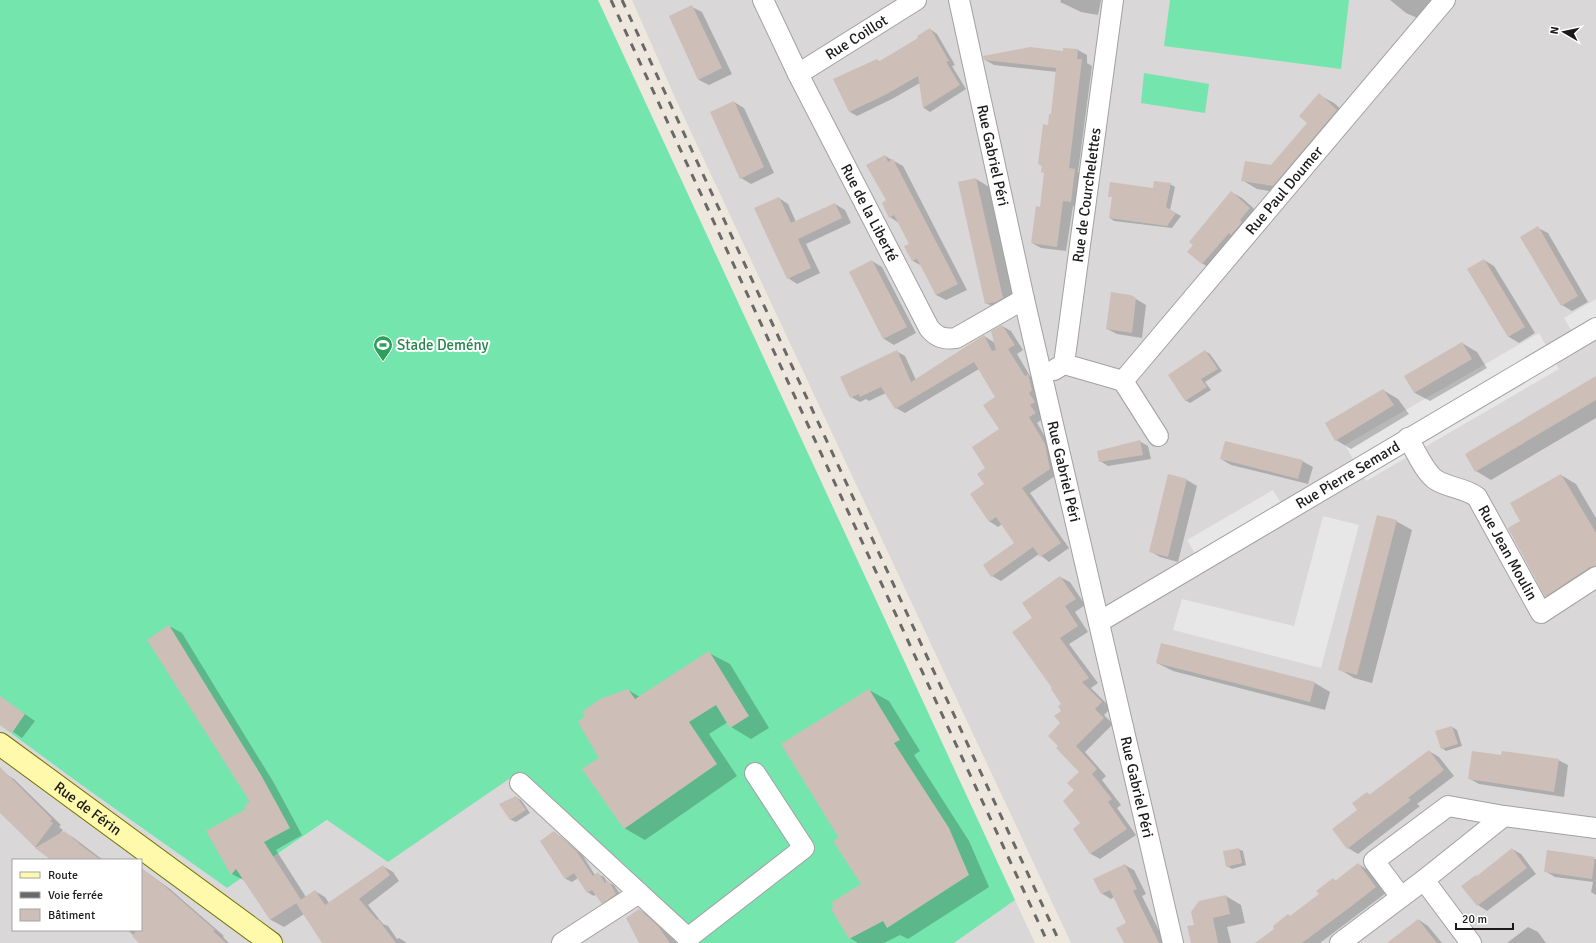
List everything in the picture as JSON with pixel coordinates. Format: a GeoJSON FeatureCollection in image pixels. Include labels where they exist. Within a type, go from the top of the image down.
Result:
{"type":"FeatureCollection","features":[{"type":"Feature","properties":{"kind":"main road","name":"Rue de Férin"},"geometry":{"type":"LineString","coordinates":[[0,744],[271,943]]}},
{"type":"Feature","properties":{"kind":"street","name":"Rue de la Liberté"},"geometry":{"type":"LineString","coordinates":[[763,0],[798,74],[925,321],[933,333],[943,338],[956,338],[1024,299]]}},
{"type":"Feature","properties":{"kind":"street","name":"Rue Coillot"},"geometry":{"type":"LineString","coordinates":[[798,74],[916,0]]}},
{"type":"Feature","properties":{"kind":"street","name":"Rue Gabriel Péri"},"geometry":{"type":"LineString","coordinates":[[959,0],[1024,299],[1173,943]]}},
{"type":"Feature","properties":{"kind":"street","name":"Rue de Courchelettes"},"geometry":{"type":"LineString","coordinates":[[1064,364],[1113,0]]}},
{"type":"Feature","properties":{"kind":"street","name":"Rue Paul Doumer"},"geometry":{"type":"LineString","coordinates":[[1123,381],[1445,0]]}},
{"type":"Feature","properties":{"kind":"street","name":"Rue Pierre Semard"},"geometry":{"type":"LineString","coordinates":[[1099,622],[1596,328]]}},
{"type":"Feature","properties":{"kind":"street"},"geometry":{"type":"LineString","coordinates":[[1042,378],[1064,364],[1123,381],[1158,436]]}},
{"type":"Feature","properties":{"kind":"street","name":"Rue Jean Moulin"},"geometry":{"type":"LineString","coordinates":[[1408,438],[1429,474],[1435,480],[1471,492],[1477,497],[1541,613],[1596,577]]}},
{"type":"Feature","properties":{"kind":"street"},"geometry":{"type":"LineString","coordinates":[[520,783],[688,938],[804,848],[755,772]]}},
{"type":"Feature","properties":{"kind":"street"},"geometry":{"type":"LineString","coordinates":[[1401,897],[1374,861],[1448,806],[1504,816],[1596,828]]}},
{"type":"Feature","properties":{"kind":"street"},"geometry":{"type":"LineString","coordinates":[[1340,943],[1424,880],[1504,816]]}},
{"type":"Feature","properties":{"kind":"street"},"geometry":{"type":"LineString","coordinates":[[1424,880],[1471,943]]}},
{"type":"Feature","properties":{"kind":"street"},"geometry":{"type":"LineString","coordinates":[[562,943],[639,893]]}},
{"type":"Feature","properties":{"kind":"shaded area"},"geometry":{"type":"Polygon","coordinates":[[[632,0],[1596,0],[1596,943],[1071,943],[677,102],[632,0]]]}},
{"type":"Feature","properties":{"kind":"shaded area"},"geometry":{"type":"Polygon","coordinates":[[[1596,299],[1596,318],[1572,332],[1564,318],[1596,299]]]}},
{"type":"Feature","properties":{"kind":"shaded area"},"geometry":{"type":"Polygon","coordinates":[[[1539,333],[1559,369],[1366,481],[1345,445],[1539,333]]]}},
{"type":"Feature","properties":{"kind":"shaded area"},"geometry":{"type":"Polygon","coordinates":[[[1273,490],[1282,505],[1196,555],[1187,540],[1273,490]]]}},
{"type":"Feature","properties":{"kind":"shaded area"},"geometry":{"type":"Polygon","coordinates":[[[1323,516],[1359,525],[1321,668],[1173,630],[1182,599],[1294,626],[1323,516]]]}},
{"type":"Feature","properties":{"kind":"shaded area"},"geometry":{"type":"Polygon","coordinates":[[[0,725],[227,888],[328,820],[512,777],[693,943],[0,943],[0,725]]]}},
{"type":"Feature","properties":{"kind":"shaded area"},"geometry":{"type":"Polygon","coordinates":[[[1015,900],[1035,943],[954,943],[1015,900]]]}},
{"type":"Feature","properties":{"kind":"green space","name":"Stade Demény"},"geometry":{"type":"Polygon","coordinates":[[[0,0],[598,0],[1015,900],[954,943],[693,943],[512,777],[388,862],[327,820],[227,888],[0,725],[0,0]]]}},
{"type":"Feature","properties":{"kind":"green space"},"geometry":{"type":"Polygon","coordinates":[[[1170,0],[1349,0],[1341,69],[1164,46],[1170,0]]]}},
{"type":"Feature","properties":{"kind":"green space"},"geometry":{"type":"Polygon","coordinates":[[[1144,73],[1209,84],[1205,113],[1141,103],[1144,73]]]}},
{"type":"Feature","properties":{"kind":"building"},"geometry":{"type":"Polygon","coordinates":[[[692,5],[722,68],[698,80],[669,16],[692,5]]]}},
{"type":"Feature","properties":{"kind":"building"},"geometry":{"type":"Polygon","coordinates":[[[930,28],[949,61],[946,62],[960,85],[923,108],[918,76],[885,95],[849,112],[833,79],[877,59],[878,62],[918,38],[917,36],[930,28]]]}},
{"type":"Feature","properties":{"kind":"building"},"geometry":{"type":"Polygon","coordinates":[[[1030,47],[1063,51],[1063,48],[1078,49],[1077,59],[1082,59],[1069,168],[1075,169],[1071,202],[1063,201],[1057,247],[1031,243],[1036,206],[1040,207],[1044,173],[1041,172],[1042,165],[1038,164],[1043,124],[1048,125],[1049,114],[1051,114],[1056,68],[984,60],[983,56],[1030,47]]]}},
{"type":"Feature","properties":{"kind":"building"},"geometry":{"type":"Polygon","coordinates":[[[1319,93],[1337,110],[1273,186],[1241,181],[1245,161],[1271,165],[1307,123],[1299,116],[1319,93]]]}},
{"type":"Feature","properties":{"kind":"building"},"geometry":{"type":"Polygon","coordinates":[[[734,101],[764,167],[740,179],[710,112],[734,101]]]}},
{"type":"Feature","properties":{"kind":"building"},"geometry":{"type":"Polygon","coordinates":[[[885,155],[888,162],[893,159],[958,284],[936,295],[917,259],[912,261],[908,254],[904,246],[909,244],[894,215],[889,218],[882,203],[886,200],[866,165],[885,155]]]}},
{"type":"Feature","properties":{"kind":"building"},"geometry":{"type":"Polygon","coordinates":[[[976,178],[1003,298],[996,302],[985,304],[958,182],[976,178]]]}},
{"type":"Feature","properties":{"kind":"building"},"geometry":{"type":"Polygon","coordinates":[[[1154,181],[1171,183],[1166,207],[1176,213],[1167,226],[1109,218],[1112,197],[1108,197],[1110,182],[1153,188],[1154,181]]]}},
{"type":"Feature","properties":{"kind":"building"},"geometry":{"type":"Polygon","coordinates":[[[1231,191],[1250,208],[1240,220],[1242,222],[1231,235],[1229,233],[1202,264],[1187,252],[1193,245],[1189,242],[1231,191]]]}},
{"type":"Feature","properties":{"kind":"building"},"geometry":{"type":"Polygon","coordinates":[[[779,197],[791,223],[835,203],[842,218],[798,239],[811,268],[787,279],[754,208],[779,197]]]}},
{"type":"Feature","properties":{"kind":"building"},"geometry":{"type":"Polygon","coordinates":[[[1538,226],[1578,296],[1561,306],[1520,237],[1538,226]]]}},
{"type":"Feature","properties":{"kind":"building"},"geometry":{"type":"Polygon","coordinates":[[[1484,259],[1525,327],[1508,337],[1467,269],[1484,259]]]}},
{"type":"Feature","properties":{"kind":"building"},"geometry":{"type":"Polygon","coordinates":[[[872,260],[907,327],[883,339],[849,272],[872,260]]]}},
{"type":"Feature","properties":{"kind":"building"},"geometry":{"type":"Polygon","coordinates":[[[1111,292],[1131,295],[1136,298],[1132,333],[1106,329],[1111,292]]]}},
{"type":"Feature","properties":{"kind":"building"},"geometry":{"type":"Polygon","coordinates":[[[1002,325],[1015,345],[1008,349],[1025,376],[1028,374],[1032,390],[1029,393],[1035,402],[1030,405],[1036,413],[1029,417],[1045,444],[1050,469],[1022,488],[1061,543],[1040,557],[1033,547],[991,577],[983,565],[1014,543],[996,517],[989,522],[970,494],[984,484],[977,474],[985,468],[972,447],[999,429],[983,405],[995,397],[974,362],[895,409],[881,387],[860,397],[859,394],[850,398],[840,377],[897,350],[911,382],[984,335],[992,351],[996,350],[991,331],[1002,325]]]}},
{"type":"Feature","properties":{"kind":"building"},"geometry":{"type":"Polygon","coordinates":[[[1462,342],[1472,359],[1414,393],[1404,376],[1462,342]]]}},
{"type":"Feature","properties":{"kind":"building"},"geometry":{"type":"Polygon","coordinates":[[[1205,350],[1218,369],[1201,379],[1207,387],[1185,401],[1168,375],[1205,350]]]}},
{"type":"Feature","properties":{"kind":"building"},"geometry":{"type":"Polygon","coordinates":[[[1596,376],[1596,400],[1475,472],[1465,454],[1596,376]]]}},
{"type":"Feature","properties":{"kind":"building"},"geometry":{"type":"Polygon","coordinates":[[[1383,389],[1394,405],[1335,441],[1325,423],[1383,389]]]}},
{"type":"Feature","properties":{"kind":"building"},"geometry":{"type":"Polygon","coordinates":[[[1140,440],[1143,455],[1099,462],[1097,451],[1140,440]]]}},
{"type":"Feature","properties":{"kind":"building"},"geometry":{"type":"Polygon","coordinates":[[[1225,441],[1303,460],[1298,479],[1220,459],[1225,441]]]}},
{"type":"Feature","properties":{"kind":"building"},"geometry":{"type":"Polygon","coordinates":[[[1168,474],[1187,479],[1168,557],[1149,552],[1168,474]]]}},
{"type":"Feature","properties":{"kind":"building"},"geometry":{"type":"Polygon","coordinates":[[[1561,474],[1596,533],[1596,566],[1590,567],[1545,597],[1508,528],[1520,521],[1510,503],[1561,474]]]}},
{"type":"Feature","properties":{"kind":"building"},"geometry":{"type":"Polygon","coordinates":[[[1377,515],[1397,520],[1357,675],[1338,670],[1377,515]]]}},
{"type":"Feature","properties":{"kind":"building"},"geometry":{"type":"Polygon","coordinates":[[[1060,576],[1076,599],[1065,606],[1078,626],[1060,638],[1089,678],[1082,682],[1102,702],[1095,709],[1104,718],[1076,746],[1097,769],[1092,774],[1112,799],[1108,802],[1127,829],[1090,854],[1073,829],[1080,823],[1063,801],[1074,790],[1067,783],[1079,772],[1056,748],[1058,746],[1048,736],[1060,723],[1054,716],[1061,711],[1058,706],[1061,704],[1051,689],[1052,688],[1012,632],[1032,618],[1022,603],[1060,576]]]}},
{"type":"Feature","properties":{"kind":"building"},"geometry":{"type":"Polygon","coordinates":[[[169,625],[261,775],[290,828],[264,842],[301,900],[270,920],[236,869],[231,875],[206,831],[246,809],[244,805],[250,802],[147,640],[169,625]]]}},
{"type":"Feature","properties":{"kind":"building"},"geometry":{"type":"Polygon","coordinates":[[[1161,643],[1315,682],[1310,702],[1156,663],[1161,643]]]}},
{"type":"Feature","properties":{"kind":"building"},"geometry":{"type":"Polygon","coordinates":[[[709,651],[749,716],[730,728],[716,705],[689,722],[717,764],[624,829],[582,769],[599,758],[578,722],[585,716],[582,712],[600,699],[628,689],[635,699],[709,651]]]}},
{"type":"Feature","properties":{"kind":"building"},"geometry":{"type":"Polygon","coordinates":[[[869,689],[900,740],[894,743],[949,828],[969,875],[887,928],[883,921],[849,939],[831,909],[834,907],[831,903],[861,884],[833,841],[839,838],[781,744],[869,689]]]}},
{"type":"Feature","properties":{"kind":"building"},"geometry":{"type":"Polygon","coordinates":[[[0,696],[25,714],[12,733],[0,725],[0,696]]]}},
{"type":"Feature","properties":{"kind":"building"},"geometry":{"type":"Polygon","coordinates":[[[1452,726],[1458,744],[1441,749],[1435,731],[1452,726]]]}},
{"type":"Feature","properties":{"kind":"building"},"geometry":{"type":"Polygon","coordinates":[[[1429,750],[1444,770],[1408,798],[1411,800],[1347,849],[1332,829],[1357,810],[1352,803],[1367,792],[1369,795],[1429,750]]]}},
{"type":"Feature","properties":{"kind":"building"},"geometry":{"type":"Polygon","coordinates":[[[1472,751],[1501,755],[1502,751],[1559,759],[1554,792],[1468,779],[1472,751]]]}},
{"type":"Feature","properties":{"kind":"building"},"geometry":{"type":"Polygon","coordinates":[[[0,767],[52,819],[50,821],[53,823],[35,847],[0,813],[0,767]]]}},
{"type":"Feature","properties":{"kind":"building"},"geometry":{"type":"Polygon","coordinates":[[[516,796],[526,810],[510,820],[499,804],[516,796]]]}},
{"type":"Feature","properties":{"kind":"building"},"geometry":{"type":"Polygon","coordinates":[[[64,831],[100,859],[50,859],[35,848],[64,831]]]}},
{"type":"Feature","properties":{"kind":"building"},"geometry":{"type":"Polygon","coordinates":[[[554,831],[577,852],[593,876],[598,872],[605,883],[608,880],[616,894],[602,904],[592,890],[587,893],[574,873],[565,879],[540,841],[554,831]]]}},
{"type":"Feature","properties":{"kind":"building"},"geometry":{"type":"Polygon","coordinates":[[[1239,848],[1242,863],[1226,867],[1223,851],[1239,848]]]}},
{"type":"Feature","properties":{"kind":"building"},"geometry":{"type":"Polygon","coordinates":[[[1512,848],[1527,868],[1477,906],[1461,886],[1476,875],[1477,876],[1512,848]]]}},
{"type":"Feature","properties":{"kind":"building"},"geometry":{"type":"Polygon","coordinates":[[[1547,850],[1595,857],[1592,879],[1544,872],[1547,850]]]}},
{"type":"Feature","properties":{"kind":"building"},"geometry":{"type":"Polygon","coordinates":[[[1358,863],[1376,887],[1353,905],[1302,943],[1255,943],[1274,929],[1273,926],[1288,914],[1290,916],[1319,894],[1316,891],[1333,878],[1335,881],[1358,863]]]}},
{"type":"Feature","properties":{"kind":"building"},"geometry":{"type":"Polygon","coordinates":[[[1125,864],[1137,889],[1133,891],[1159,943],[1124,943],[1116,928],[1126,923],[1110,890],[1101,894],[1093,879],[1125,864]]]}},
{"type":"Feature","properties":{"kind":"building"},"geometry":{"type":"Polygon","coordinates":[[[383,865],[390,875],[359,899],[377,920],[378,919],[396,943],[322,943],[296,903],[315,890],[325,905],[383,865]]]}},
{"type":"Feature","properties":{"kind":"building"},"geometry":{"type":"Polygon","coordinates":[[[142,869],[160,882],[215,930],[213,931],[226,943],[139,943],[132,936],[136,931],[142,931],[142,869]]]}},
{"type":"Feature","properties":{"kind":"building"},"geometry":{"type":"Polygon","coordinates":[[[1226,895],[1230,914],[1213,918],[1218,943],[1191,943],[1187,926],[1194,925],[1191,912],[1199,901],[1226,895]]]}},
{"type":"Feature","properties":{"kind":"building"},"geometry":{"type":"Polygon","coordinates":[[[639,909],[658,926],[670,943],[639,943],[626,918],[639,909]]]}},
{"type":"Feature","properties":{"kind":"building"},"geometry":{"type":"Polygon","coordinates":[[[1418,919],[1437,943],[1387,943],[1413,923],[1418,919]]]}},
{"type":"Feature","properties":{"kind":"railway"},"geometry":{"type":"LineString","coordinates":[[611,0],[1048,943]]}},
{"type":"Feature","properties":{"kind":"railway"},"geometry":{"type":"LineString","coordinates":[[622,0],[1060,943]]}},
{"type":"Feature","properties":{"kind":"place","name":"Stade Demény"},"geometry":{"type":"Point","coordinates":[383,362]}}]}
